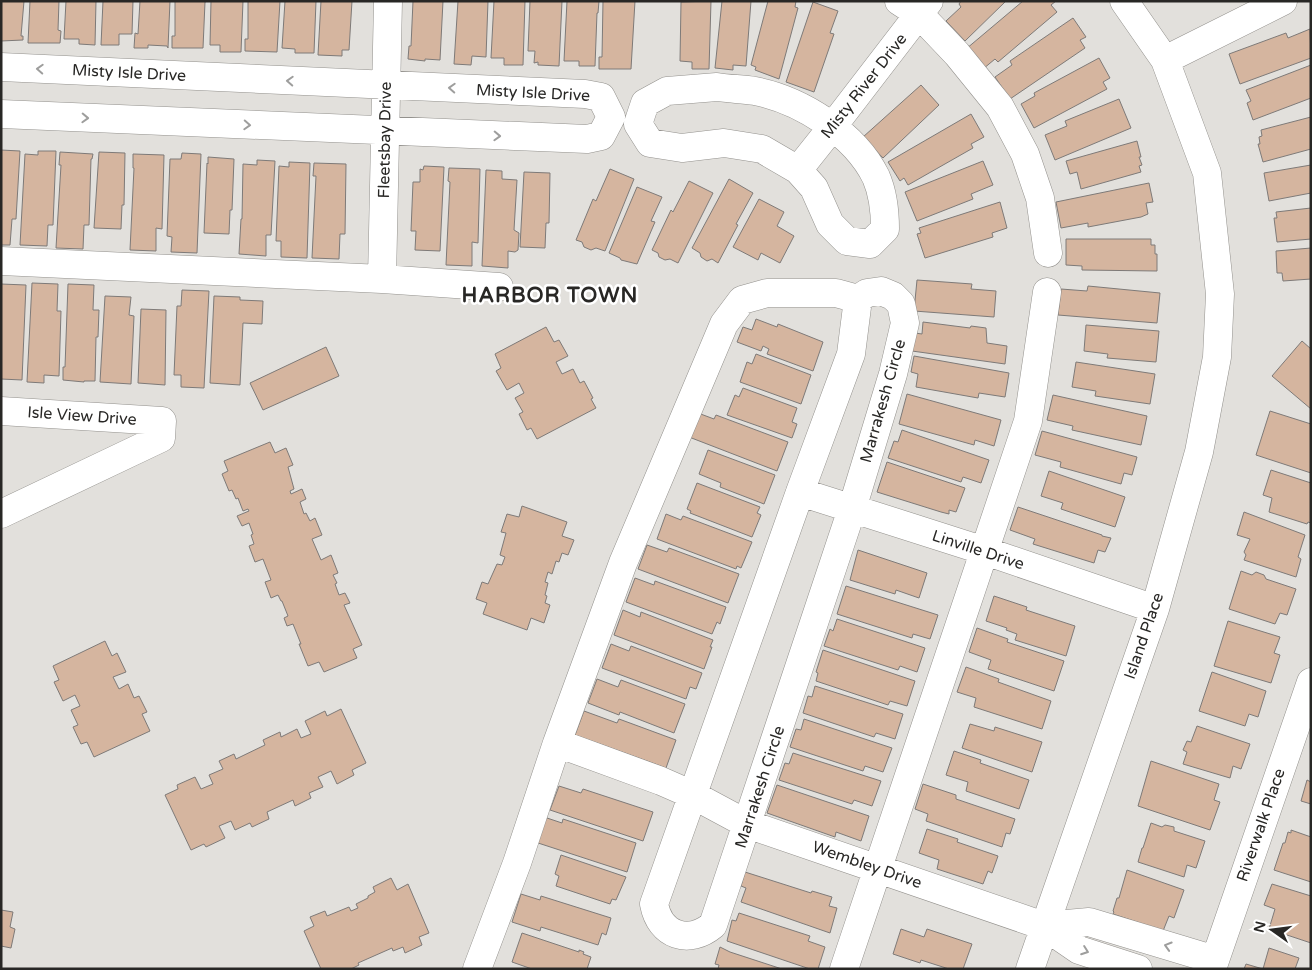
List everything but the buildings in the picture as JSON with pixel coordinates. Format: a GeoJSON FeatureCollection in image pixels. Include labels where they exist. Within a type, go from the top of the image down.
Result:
{"type":"FeatureCollection","features":[{"type":"Feature","properties":{"kind":"street","name":"Fleetsbay Drive"},"geometry":{"type":"LineString","coordinates":[[382,279],[388,1]]}},
{"type":"Feature","properties":{"kind":"street","name":"Island Place"},"geometry":{"type":"LineString","coordinates":[[1030,969],[1155,609],[1199,452],[1217,358],[1220,294],[1207,173],[1165,60],[1124,1]]}},
{"type":"Feature","properties":{"kind":"street"},"geometry":{"type":"LineString","coordinates":[[1165,60],[1283,1]]}},
{"type":"Feature","properties":{"kind":"street"},"geometry":{"type":"LineString","coordinates":[[916,6],[1000,107],[1021,146],[1040,198],[1048,253]]}},
{"type":"Feature","properties":{"kind":"street","name":"Misty River Drive"},"geometry":{"type":"LineString","coordinates":[[798,170],[833,126],[916,6]]}},
{"type":"Feature","properties":{"kind":"street","name":"Misty Isle Drive"},"geometry":{"type":"LineString","coordinates":[[1,67],[585,94],[601,97],[611,117],[601,136],[587,139],[1,114]]}},
{"type":"Feature","properties":{"kind":"street"},"geometry":{"type":"LineString","coordinates":[[717,88],[756,91],[798,106],[833,126],[861,154],[876,178],[885,212],[885,229],[870,244],[847,241],[830,224],[814,188],[798,170],[762,148],[724,144],[682,148],[650,143],[638,124],[645,103],[667,91],[717,88]]}},
{"type":"Feature","properties":{"kind":"street"},"geometry":{"type":"LineString","coordinates":[[1,261],[382,279],[499,287]]}},
{"type":"Feature","properties":{"kind":"street","name":"Marrakesh Circle"},"geometry":{"type":"LineString","coordinates":[[872,292],[881,292],[890,294],[901,304],[905,323],[894,374],[852,509],[713,925],[705,932],[696,935],[679,935],[669,930],[659,918],[654,904],[851,354],[858,299],[872,292]]}},
{"type":"Feature","properties":{"kind":"street"},"geometry":{"type":"LineString","coordinates":[[844,969],[1028,421],[1047,292]]}},
{"type":"Feature","properties":{"kind":"street"},"geometry":{"type":"LineString","coordinates":[[477,969],[517,863],[557,743],[623,563],[724,324],[742,300],[767,293],[836,293],[858,299]]}},
{"type":"Feature","properties":{"kind":"street","name":"Isle View Drive"},"geometry":{"type":"LineString","coordinates":[[1,411],[162,421],[161,438],[1,514]]}},
{"type":"Feature","properties":{"kind":"street","name":"Linville Drive"},"geometry":{"type":"LineString","coordinates":[[800,492],[984,551],[1155,609]]}},
{"type":"Feature","properties":{"kind":"street","name":"Riverwalk Place"},"geometry":{"type":"LineString","coordinates":[[1213,964],[1311,682]]}},
{"type":"Feature","properties":{"kind":"street","name":"Wembley Drive"},"geometry":{"type":"LineString","coordinates":[[557,743],[661,781],[693,795],[747,824],[1044,926]]}},
{"type":"Feature","properties":{"kind":"street"},"geometry":{"type":"LineString","coordinates":[[1044,926],[1089,922],[1213,964]]}},
{"type":"Feature","properties":{"kind":"street"},"geometry":{"type":"LineString","coordinates":[[1044,926],[1079,950],[1138,969]]}},
{"type":"Feature","properties":{"kind":"district","name":"HARBOR TOWN"},"geometry":{"type":"Point","coordinates":[550,295]}}]}
